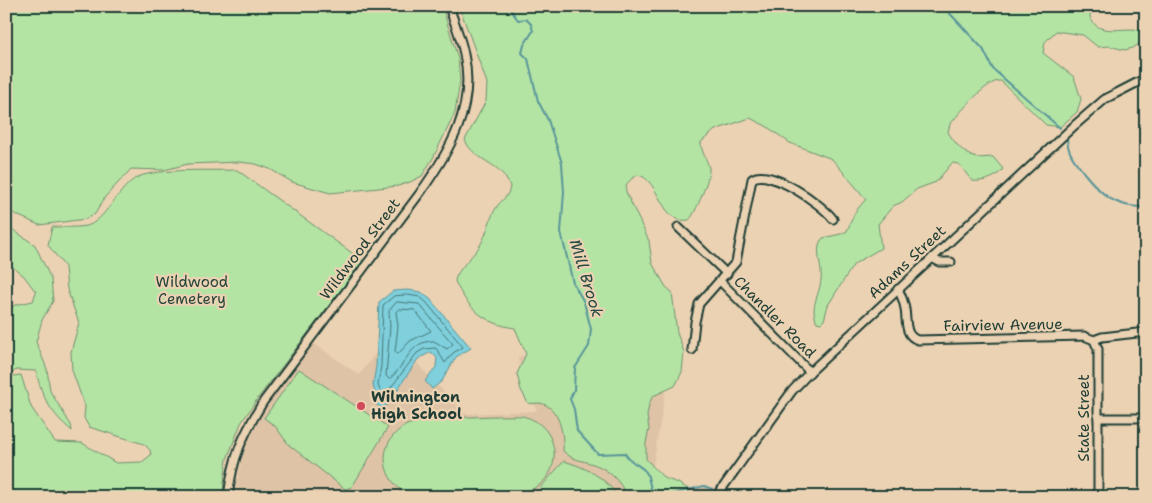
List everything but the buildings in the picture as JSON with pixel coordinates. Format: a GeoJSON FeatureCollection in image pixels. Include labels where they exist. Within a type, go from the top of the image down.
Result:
{"type":"FeatureCollection","features":[{"type":"Feature","properties":{"kind":"street","name":"Wildwood Street"},"geometry":{"type":"LineString","coordinates":[[228,497],[234,458],[242,436],[263,402],[424,187],[455,137],[466,100],[467,75],[464,53],[449,6]]}},
{"type":"Feature","properties":{"kind":"street","name":"Adams Street"},"geometry":{"type":"LineString","coordinates":[[716,497],[788,397],[810,372],[1075,125],[1105,99],[1146,78]]}},
{"type":"Feature","properties":{"kind":"street"},"geometry":{"type":"LineString","coordinates":[[692,350],[699,304],[736,262],[750,182],[755,177],[763,177],[802,192],[824,208],[833,219]]}},
{"type":"Feature","properties":{"kind":"street"},"geometry":{"type":"LineString","coordinates":[[678,227],[727,274]]}},
{"type":"Feature","properties":{"kind":"street"},"geometry":{"type":"LineString","coordinates":[[932,258],[939,262],[951,262]]}},
{"type":"Feature","properties":{"kind":"street","name":"Chandler Road"},"geometry":{"type":"LineString","coordinates":[[720,281],[810,372]]}},
{"type":"Feature","properties":{"kind":"street","name":"Fairview Avenue"},"geometry":{"type":"LineString","coordinates":[[898,289],[904,304],[909,334],[918,340],[1084,336],[1094,340],[1102,336],[1146,332]]}},
{"type":"Feature","properties":{"kind":"street","name":"State Street"},"geometry":{"type":"LineString","coordinates":[[1094,340],[1098,349],[1098,497]]}},
{"type":"Feature","properties":{"kind":"street"},"geometry":{"type":"LineString","coordinates":[[1098,418],[1146,418]]}},
{"type":"Feature","properties":{"kind":"shaded area","name":"Wilmington High School"},"geometry":{"type":"Polygon","coordinates":[[[390,335],[465,414],[537,411],[517,357],[537,353],[670,363],[649,490],[716,487],[709,497],[234,497],[243,453],[255,424],[268,402],[313,343],[359,375],[390,335]]]}},
{"type":"Feature","properties":{"kind":"green space"},"geometry":{"type":"Polygon","coordinates":[[[6,6],[442,6],[458,59],[460,81],[455,113],[422,176],[398,186],[330,193],[292,182],[270,169],[256,164],[239,162],[188,164],[164,170],[131,169],[105,197],[95,214],[86,219],[39,225],[6,210],[6,6]]]}},
{"type":"Feature","properties":{"kind":"green space"},"geometry":{"type":"Polygon","coordinates":[[[459,6],[1094,6],[1091,9],[1090,17],[1094,24],[1100,28],[1139,30],[1146,32],[1146,39],[1133,48],[1125,50],[1109,46],[1098,47],[1083,35],[1056,31],[1045,42],[1043,53],[1074,77],[1081,99],[1077,112],[1060,127],[1046,125],[1001,81],[988,85],[981,91],[950,124],[948,132],[956,144],[968,154],[977,158],[993,157],[1003,169],[989,179],[972,181],[959,164],[952,163],[936,182],[917,189],[902,202],[893,206],[878,224],[881,248],[854,264],[828,305],[824,320],[821,323],[817,322],[814,311],[821,280],[818,252],[820,242],[823,238],[847,231],[855,212],[866,199],[832,159],[790,143],[766,126],[750,118],[715,130],[701,142],[709,168],[708,179],[695,211],[689,220],[679,220],[672,216],[645,178],[638,175],[631,180],[626,186],[626,192],[649,241],[652,263],[666,287],[672,292],[677,333],[684,352],[682,372],[675,386],[653,396],[649,404],[646,459],[664,478],[690,490],[684,497],[627,497],[618,481],[609,473],[599,466],[573,458],[563,451],[563,437],[559,422],[552,410],[540,403],[528,403],[521,390],[517,374],[526,354],[515,328],[495,323],[478,313],[465,299],[455,281],[461,268],[482,242],[492,215],[507,195],[510,186],[501,172],[476,154],[465,140],[486,101],[487,83],[459,6]]]}},
{"type":"Feature","properties":{"kind":"green space","name":"Wildwood Cemetery"},"geometry":{"type":"Polygon","coordinates":[[[237,170],[363,261],[241,423],[227,459],[222,497],[6,497],[6,377],[21,375],[31,407],[55,442],[82,443],[116,463],[142,462],[151,455],[150,450],[144,444],[89,427],[84,418],[85,407],[72,370],[71,352],[79,323],[67,289],[65,267],[48,245],[52,227],[78,227],[93,223],[106,211],[131,181],[147,174],[172,171],[237,170]]]}},
{"type":"Feature","properties":{"kind":"green space"},"geometry":{"type":"Polygon","coordinates":[[[6,225],[35,245],[51,279],[53,301],[42,320],[36,342],[47,369],[50,391],[71,425],[72,431],[58,418],[48,404],[36,371],[16,370],[6,374],[6,312],[15,305],[33,301],[36,292],[24,276],[6,261],[6,225]]]}},
{"type":"Feature","properties":{"kind":"green space"},"geometry":{"type":"Polygon","coordinates":[[[299,369],[388,427],[352,487],[345,489],[289,445],[275,426],[264,418],[299,369]]]}},
{"type":"Feature","properties":{"kind":"green space"},"geometry":{"type":"Polygon","coordinates":[[[522,416],[536,422],[546,431],[552,442],[554,455],[552,468],[546,479],[535,487],[521,492],[400,497],[399,492],[402,491],[390,477],[386,468],[385,453],[394,434],[402,428],[428,420],[522,416]]]}},
{"type":"Feature","properties":{"kind":"green space"},"geometry":{"type":"Polygon","coordinates":[[[564,461],[580,466],[595,474],[608,484],[618,497],[532,497],[564,461]]]}},
{"type":"Feature","properties":{"kind":"water"},"geometry":{"type":"Polygon","coordinates":[[[408,290],[421,292],[430,299],[471,348],[456,357],[442,381],[432,389],[425,381],[436,367],[437,358],[431,352],[418,359],[387,405],[381,408],[377,405],[373,384],[376,366],[379,302],[393,291],[408,290]]]}},
{"type":"Feature","properties":{"kind":"waterway","name":"Mill Brook"},"geometry":{"type":"LineString","coordinates":[[508,6],[518,20],[526,19],[531,24],[533,31],[524,45],[522,53],[528,59],[538,101],[548,120],[562,163],[564,192],[561,232],[573,283],[584,302],[591,329],[589,346],[575,368],[574,390],[570,399],[574,409],[577,431],[598,454],[625,453],[629,459],[646,472],[651,489],[658,497]]}},
{"type":"Feature","properties":{"kind":"waterway","name":"Mill Brook"},"geometry":{"type":"LineString","coordinates":[[943,6],[983,49],[993,69],[1060,128]]}},
{"type":"Feature","properties":{"kind":"waterway","name":"Mill Brook"},"geometry":{"type":"LineString","coordinates":[[1067,139],[1070,153],[1075,161],[1103,194],[1126,205],[1146,207]]}},
{"type":"Feature","properties":{"kind":"waterway","name":"Mill Brook"},"geometry":{"type":"LineString","coordinates":[[661,497],[704,486],[712,489]]}},
{"type":"Feature","properties":{"kind":"place","name":"Wilmington High School"},"geometry":{"type":"Point","coordinates":[361,406]}}]}
